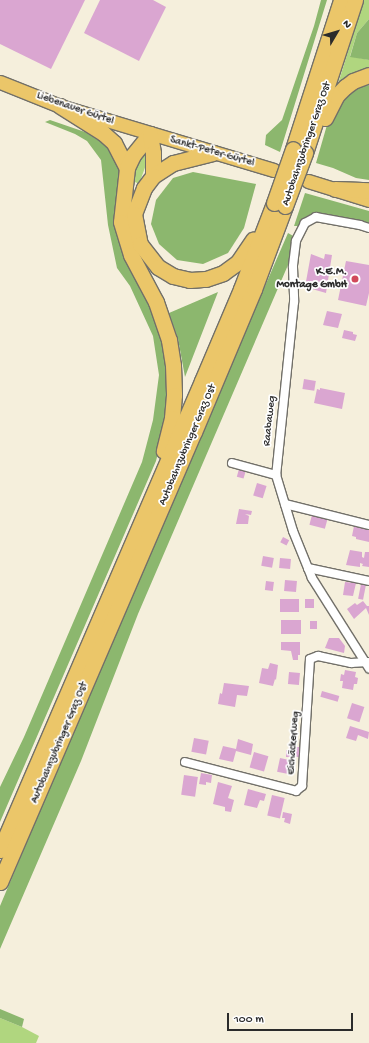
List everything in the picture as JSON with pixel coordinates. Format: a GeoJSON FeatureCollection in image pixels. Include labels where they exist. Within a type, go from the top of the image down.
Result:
{"type":"FeatureCollection","features":[{"type":"Feature","properties":{"kind":"highway","name":"Autobahnzubringer Graz Ost"},"geometry":{"type":"LineString","coordinates":[[0,882],[254,290],[280,204],[299,151],[341,0]]}},
{"type":"Feature","properties":{"kind":"highway","name":"Autobahnzubringer Graz Ost"},"geometry":{"type":"LineString","coordinates":[[299,151],[311,136],[355,0]]}},
{"type":"Feature","properties":{"kind":"highway"},"geometry":{"type":"LineString","coordinates":[[311,136],[323,122],[328,108],[336,96],[353,81],[369,75]]}},
{"type":"Feature","properties":{"kind":"highway"},"geometry":{"type":"LineString","coordinates":[[60,106],[103,133],[114,143],[127,168]]}},
{"type":"Feature","properties":{"kind":"highway"},"geometry":{"type":"LineString","coordinates":[[150,134],[133,155],[127,168],[121,222],[131,255],[161,314],[169,340],[173,365],[174,395],[172,418],[164,450],[162,474]]}},
{"type":"Feature","properties":{"kind":"highway"},"geometry":{"type":"LineString","coordinates":[[150,134],[153,152],[152,176]]}},
{"type":"Feature","properties":{"kind":"highway"},"geometry":{"type":"LineString","coordinates":[[213,153],[173,163],[152,176],[144,188],[134,214],[135,226],[140,244],[147,255],[158,267],[173,276],[190,280],[206,280],[223,273],[238,262],[266,221]]}},
{"type":"Feature","properties":{"kind":"highway"},"geometry":{"type":"LineString","coordinates":[[335,189],[369,190]]}},
{"type":"Feature","properties":{"kind":"highway","name":"Autobahnzubringer Graz Ost"},"geometry":{"type":"LineString","coordinates":[[0,850],[162,474],[240,289],[266,221],[280,204]]}},
{"type":"Feature","properties":{"kind":"main road","name":"Liebenauer Gürtel"},"geometry":{"type":"LineString","coordinates":[[0,82],[60,106],[150,134]]}},
{"type":"Feature","properties":{"kind":"main road","name":"Sankt-Peter-Gürtel"},"geometry":{"type":"LineString","coordinates":[[150,134],[274,170]]}},
{"type":"Feature","properties":{"kind":"main road"},"geometry":{"type":"LineString","coordinates":[[308,181],[369,200]]}},
{"type":"Feature","properties":{"kind":"street","name":"Raabaweg"},"geometry":{"type":"LineString","coordinates":[[368,664],[312,578],[293,531],[276,475],[294,302],[293,267],[296,241],[305,223],[316,217],[369,228]]}},
{"type":"Feature","properties":{"kind":"street"},"geometry":{"type":"LineString","coordinates":[[232,463],[276,475]]}},
{"type":"Feature","properties":{"kind":"street"},"geometry":{"type":"LineString","coordinates":[[285,504],[369,526]]}},
{"type":"Feature","properties":{"kind":"street"},"geometry":{"type":"LineString","coordinates":[[308,568],[369,581]]}},
{"type":"Feature","properties":{"kind":"street","name":"Eichäckerweg"},"geometry":{"type":"LineString","coordinates":[[185,762],[296,791],[302,786],[310,659],[318,656],[351,663],[368,664]]}},
{"type":"Feature","properties":{"kind":"green space"},"geometry":{"type":"Polygon","coordinates":[[[321,0],[327,0],[280,152],[265,145],[266,135],[282,120],[314,26],[321,0]]]}},
{"type":"Feature","properties":{"kind":"green space"},"geometry":{"type":"Polygon","coordinates":[[[364,0],[369,0],[369,19],[357,33],[350,56],[369,60],[369,68],[357,71],[337,87],[364,0]]]}},
{"type":"Feature","properties":{"kind":"green space"},"geometry":{"type":"Polygon","coordinates":[[[369,19],[369,60],[350,57],[357,33],[369,19]]]}},
{"type":"Feature","properties":{"kind":"green space"},"geometry":{"type":"Polygon","coordinates":[[[369,85],[369,180],[356,178],[333,168],[316,163],[329,118],[346,96],[361,87],[369,85]]]}},
{"type":"Feature","properties":{"kind":"green space"},"geometry":{"type":"Polygon","coordinates":[[[50,120],[85,132],[101,142],[112,152],[120,169],[115,219],[120,246],[161,329],[169,369],[166,421],[156,461],[0,822],[0,787],[24,737],[142,462],[153,420],[159,375],[153,336],[130,286],[117,268],[108,225],[101,160],[87,141],[75,134],[45,122],[50,120]]]}},
{"type":"Feature","properties":{"kind":"green space"},"geometry":{"type":"Polygon","coordinates":[[[147,148],[147,162],[139,184],[131,180],[140,156],[147,148]]]}},
{"type":"Feature","properties":{"kind":"green space"},"geometry":{"type":"Polygon","coordinates":[[[193,172],[256,184],[244,228],[228,253],[203,264],[177,260],[159,244],[151,224],[156,200],[173,178],[193,172]]]}},
{"type":"Feature","properties":{"kind":"green space"},"geometry":{"type":"Polygon","coordinates":[[[305,193],[369,211],[369,223],[317,213],[307,217],[298,226],[294,226],[305,193]]]}},
{"type":"Feature","properties":{"kind":"green space"},"geometry":{"type":"Polygon","coordinates":[[[288,233],[295,237],[288,265],[138,614],[81,761],[0,949],[0,906],[137,581],[288,233]]]}},
{"type":"Feature","properties":{"kind":"green space"},"geometry":{"type":"Polygon","coordinates":[[[218,292],[185,377],[178,339],[169,313],[218,292]]]}},
{"type":"Feature","properties":{"kind":"green space"},"geometry":{"type":"Polygon","coordinates":[[[0,1009],[24,1019],[22,1027],[0,1018],[0,1009]]]}},
{"type":"Feature","properties":{"kind":"green space"},"geometry":{"type":"Polygon","coordinates":[[[0,1018],[39,1036],[36,1043],[0,1043],[0,1018]]]}},
{"type":"Feature","properties":{"kind":"building"},"geometry":{"type":"Polygon","coordinates":[[[0,0],[85,0],[51,69],[0,44],[0,0]]]}},
{"type":"Feature","properties":{"kind":"building"},"geometry":{"type":"Polygon","coordinates":[[[100,0],[153,0],[166,7],[139,61],[84,33],[100,0]]]}},
{"type":"Feature","properties":{"kind":"building"},"geometry":{"type":"Polygon","coordinates":[[[311,254],[324,259],[325,254],[332,255],[326,293],[305,287],[311,254]]]}},
{"type":"Feature","properties":{"kind":"building","name":"K.E.M. Montage GmbH"},"geometry":{"type":"Polygon","coordinates":[[[346,261],[369,265],[369,293],[366,306],[338,300],[346,261]]]}},
{"type":"Feature","properties":{"kind":"building"},"geometry":{"type":"Polygon","coordinates":[[[327,311],[342,314],[338,328],[323,325],[327,311]]]}},
{"type":"Feature","properties":{"kind":"building"},"geometry":{"type":"Polygon","coordinates":[[[344,330],[353,332],[353,334],[357,335],[355,341],[342,338],[344,330]]]}},
{"type":"Feature","properties":{"kind":"building"},"geometry":{"type":"Polygon","coordinates":[[[304,379],[316,381],[314,391],[302,389],[304,379]]]}},
{"type":"Feature","properties":{"kind":"building"},"geometry":{"type":"Polygon","coordinates":[[[320,388],[345,393],[342,409],[314,403],[317,389],[320,390],[320,388]]]}},
{"type":"Feature","properties":{"kind":"building"},"geometry":{"type":"Polygon","coordinates":[[[239,469],[246,471],[244,479],[237,477],[239,469]]]}},
{"type":"Feature","properties":{"kind":"building"},"geometry":{"type":"Polygon","coordinates":[[[257,483],[267,486],[263,498],[253,495],[257,483]]]}},
{"type":"Feature","properties":{"kind":"building"},"geometry":{"type":"Polygon","coordinates":[[[239,509],[252,511],[251,515],[245,514],[249,516],[248,524],[236,524],[239,509]]]}},
{"type":"Feature","properties":{"kind":"building"},"geometry":{"type":"Polygon","coordinates":[[[312,515],[327,519],[325,529],[309,525],[312,515]]]}},
{"type":"Feature","properties":{"kind":"building"},"geometry":{"type":"Polygon","coordinates":[[[354,526],[369,529],[369,542],[356,539],[356,537],[352,536],[354,526]]]}},
{"type":"Feature","properties":{"kind":"building"},"geometry":{"type":"Polygon","coordinates":[[[283,537],[289,540],[287,546],[280,542],[283,537]]]}},
{"type":"Feature","properties":{"kind":"building"},"geometry":{"type":"Polygon","coordinates":[[[350,550],[362,552],[362,557],[364,558],[365,552],[369,552],[369,567],[362,566],[363,564],[360,563],[360,567],[346,565],[350,550]]]}},
{"type":"Feature","properties":{"kind":"building"},"geometry":{"type":"Polygon","coordinates":[[[263,556],[274,558],[272,568],[261,566],[263,556]]]}},
{"type":"Feature","properties":{"kind":"building"},"geometry":{"type":"Polygon","coordinates":[[[280,558],[291,559],[290,569],[279,568],[280,558]]]}},
{"type":"Feature","properties":{"kind":"building"},"geometry":{"type":"Polygon","coordinates":[[[285,580],[297,581],[296,592],[284,591],[285,580]]]}},
{"type":"Feature","properties":{"kind":"building"},"geometry":{"type":"Polygon","coordinates":[[[266,581],[274,582],[273,591],[265,590],[266,581]]]}},
{"type":"Feature","properties":{"kind":"building"},"geometry":{"type":"Polygon","coordinates":[[[345,582],[356,583],[353,596],[343,595],[345,582]]]}},
{"type":"Feature","properties":{"kind":"building"},"geometry":{"type":"Polygon","coordinates":[[[361,584],[366,585],[363,600],[358,599],[361,584]]]}},
{"type":"Feature","properties":{"kind":"building"},"geometry":{"type":"Polygon","coordinates":[[[280,599],[299,599],[299,612],[280,612],[280,599]]]}},
{"type":"Feature","properties":{"kind":"building"},"geometry":{"type":"Polygon","coordinates":[[[305,599],[314,599],[314,608],[305,608],[305,599]]]}},
{"type":"Feature","properties":{"kind":"building"},"geometry":{"type":"Polygon","coordinates":[[[363,601],[367,606],[369,606],[369,615],[366,608],[354,619],[347,609],[355,603],[357,605],[363,601]]]}},
{"type":"Feature","properties":{"kind":"building"},"geometry":{"type":"Polygon","coordinates":[[[281,620],[301,620],[301,634],[281,634],[281,620]]]}},
{"type":"Feature","properties":{"kind":"building"},"geometry":{"type":"Polygon","coordinates":[[[310,621],[317,621],[317,629],[310,629],[310,621]]]}},
{"type":"Feature","properties":{"kind":"building"},"geometry":{"type":"Polygon","coordinates":[[[329,638],[339,638],[345,646],[344,653],[325,648],[329,638]]]}},
{"type":"Feature","properties":{"kind":"building"},"geometry":{"type":"Polygon","coordinates":[[[281,642],[300,642],[300,655],[298,655],[298,660],[293,660],[291,651],[281,650],[281,642]]]}},
{"type":"Feature","properties":{"kind":"building"},"geometry":{"type":"Polygon","coordinates":[[[270,663],[278,665],[276,680],[275,679],[273,686],[259,683],[262,668],[268,669],[270,663]]]}},
{"type":"Feature","properties":{"kind":"building"},"geometry":{"type":"Polygon","coordinates":[[[345,670],[356,672],[355,677],[358,678],[357,684],[354,684],[353,690],[342,688],[343,681],[340,681],[341,674],[344,675],[345,670]]]}},
{"type":"Feature","properties":{"kind":"building"},"geometry":{"type":"Polygon","coordinates":[[[289,672],[300,673],[299,685],[288,684],[289,672]]]}},
{"type":"Feature","properties":{"kind":"building"},"geometry":{"type":"Polygon","coordinates":[[[224,683],[249,686],[247,696],[237,695],[235,707],[218,704],[224,683]]]}},
{"type":"Feature","properties":{"kind":"building"},"geometry":{"type":"Polygon","coordinates":[[[322,691],[339,696],[338,702],[320,697],[322,691]]]}},
{"type":"Feature","properties":{"kind":"building"},"geometry":{"type":"Polygon","coordinates":[[[352,703],[364,707],[359,722],[347,718],[352,703]]]}},
{"type":"Feature","properties":{"kind":"building"},"geometry":{"type":"Polygon","coordinates":[[[350,726],[369,732],[368,739],[358,735],[356,741],[346,738],[350,726]]]}},
{"type":"Feature","properties":{"kind":"building"},"geometry":{"type":"Polygon","coordinates":[[[194,738],[209,741],[206,755],[191,752],[194,738]]]}},
{"type":"Feature","properties":{"kind":"building"},"geometry":{"type":"Polygon","coordinates":[[[238,739],[253,744],[251,755],[236,751],[233,762],[219,759],[223,746],[236,749],[238,739]]]}},
{"type":"Feature","properties":{"kind":"building"},"geometry":{"type":"Polygon","coordinates":[[[289,747],[299,747],[299,757],[286,757],[286,750],[289,750],[289,747]]]}},
{"type":"Feature","properties":{"kind":"building"},"geometry":{"type":"Polygon","coordinates":[[[254,752],[268,756],[264,772],[250,767],[254,752]]]}},
{"type":"Feature","properties":{"kind":"building"},"geometry":{"type":"Polygon","coordinates":[[[280,758],[294,761],[291,775],[277,772],[280,758]]]}},
{"type":"Feature","properties":{"kind":"building"},"geometry":{"type":"Polygon","coordinates":[[[201,773],[212,775],[211,783],[206,782],[206,785],[199,784],[201,773]]]}},
{"type":"Feature","properties":{"kind":"building"},"geometry":{"type":"Polygon","coordinates":[[[184,775],[198,777],[195,797],[181,795],[184,775]]]}},
{"type":"Feature","properties":{"kind":"building"},"geometry":{"type":"Polygon","coordinates":[[[218,782],[232,786],[228,798],[234,800],[231,812],[225,811],[225,807],[213,804],[218,782]]]}},
{"type":"Feature","properties":{"kind":"building"},"geometry":{"type":"Polygon","coordinates":[[[248,789],[266,794],[264,801],[260,800],[257,808],[244,805],[248,789]]]}},
{"type":"Feature","properties":{"kind":"building"},"geometry":{"type":"Polygon","coordinates":[[[272,795],[285,798],[280,818],[267,815],[272,795]]]}},
{"type":"Feature","properties":{"kind":"building"},"geometry":{"type":"Polygon","coordinates":[[[283,812],[292,814],[290,824],[284,822],[285,818],[282,818],[283,812]]]}},
{"type":"Feature","properties":{"kind":"place","name":"K.E.M. Montage GmbH"},"geometry":{"type":"Point","coordinates":[355,279]}}]}
